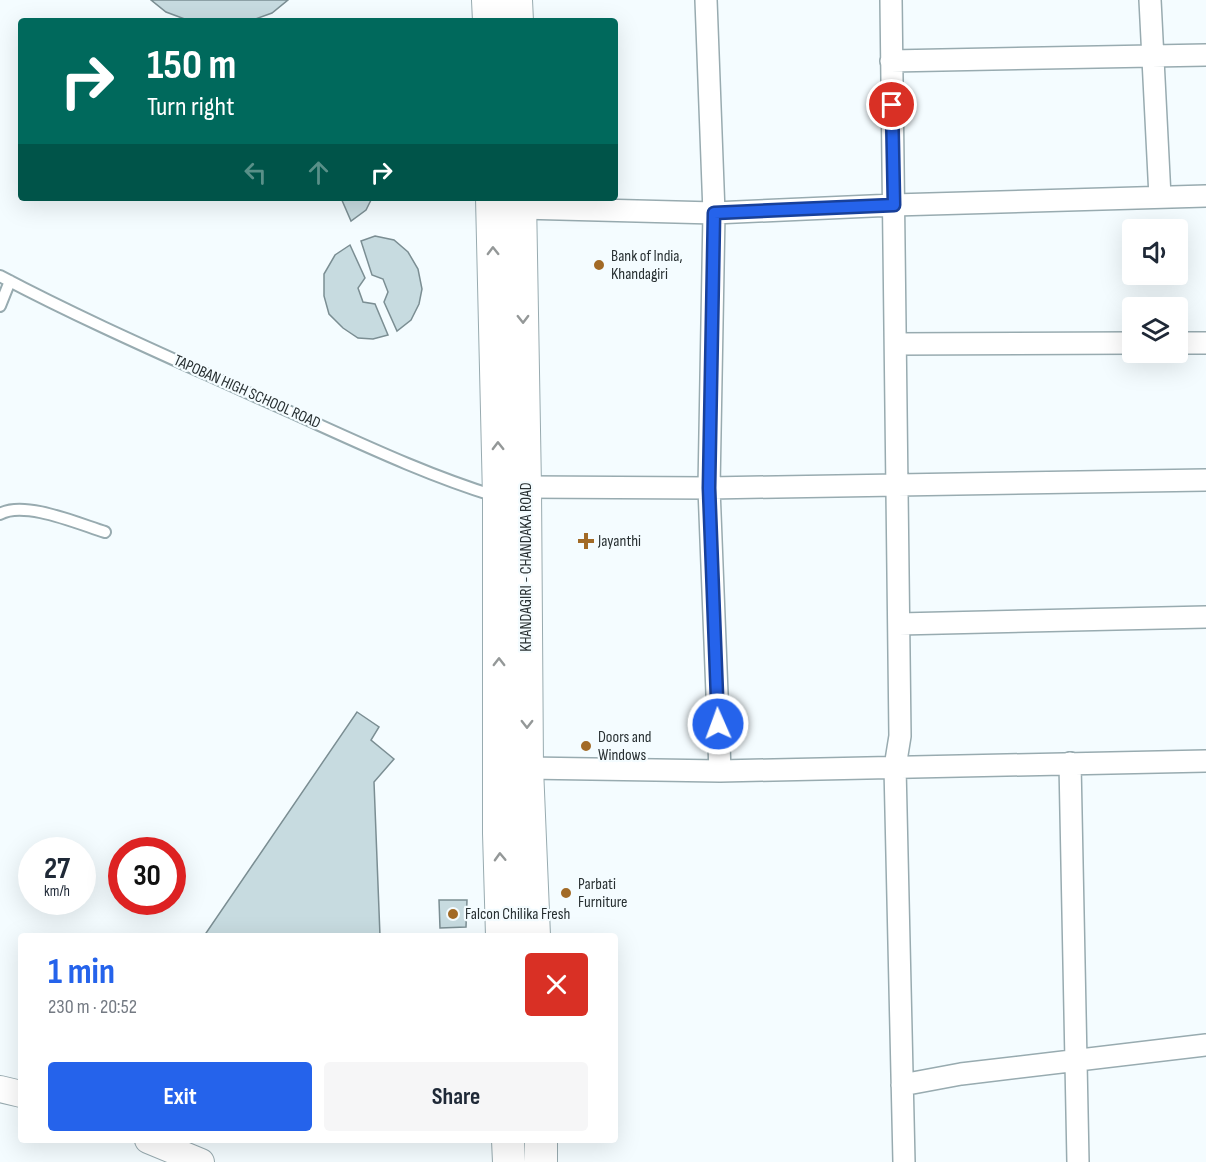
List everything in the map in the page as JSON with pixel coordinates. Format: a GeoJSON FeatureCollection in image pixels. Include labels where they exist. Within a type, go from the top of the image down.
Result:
{"type":"FeatureCollection","features":[{"type":"Feature","properties":{"kind":"main road"},"geometry":{"type":"LineString","coordinates":[[488,0],[489,18]]}},
{"type":"Feature","properties":{"kind":"main road"},"geometry":{"type":"LineString","coordinates":[[516,0],[517,18]]}},
{"type":"Feature","properties":{"kind":"main road","name":"KHANDAGIRI - CHANDAKA ROAD"},"geometry":{"type":"LineString","coordinates":[[502,933],[499,833],[512,492],[511,201]]}},
{"type":"Feature","properties":{"kind":"main road","name":"KHANDAGIRI - CHANDAKA ROAD"},"geometry":{"type":"LineString","coordinates":[[512,492],[534,933]]}},
{"type":"Feature","properties":{"kind":"main road"},"geometry":{"type":"LineString","coordinates":[[501,897],[533,893]]}},
{"type":"Feature","properties":{"kind":"main road"},"geometry":{"type":"LineString","coordinates":[[508,1143],[509,1162]]}},
{"type":"Feature","properties":{"kind":"main road"},"geometry":{"type":"LineString","coordinates":[[541,1143],[541,1162]]}},
{"type":"Feature","properties":{"kind":"street"},"geometry":{"type":"LineString","coordinates":[[706,0],[714,213],[709,488],[720,771]]}},
{"type":"Feature","properties":{"kind":"street"},"geometry":{"type":"LineString","coordinates":[[891,0],[900,736],[895,767],[904,1162]]}},
{"type":"Feature","properties":{"kind":"street"},"geometry":{"type":"LineString","coordinates":[[1150,0],[1160,196]]}},
{"type":"Feature","properties":{"kind":"street"},"geometry":{"type":"LineString","coordinates":[[891,61],[1206,55]]}},
{"type":"Feature","properties":{"kind":"street"},"geometry":{"type":"LineString","coordinates":[[511,201],[714,213],[1206,196]]}},
{"type":"Feature","properties":{"kind":"street"},"geometry":{"type":"LineString","coordinates":[[896,344],[1122,343]]}},
{"type":"Feature","properties":{"kind":"street"},"geometry":{"type":"LineString","coordinates":[[1188,343],[1206,343]]}},
{"type":"Feature","properties":{"kind":"street"},"geometry":{"type":"LineString","coordinates":[[512,492],[1206,480]]}},
{"type":"Feature","properties":{"kind":"street"},"geometry":{"type":"LineString","coordinates":[[899,624],[1206,617]]}},
{"type":"Feature","properties":{"kind":"street"},"geometry":{"type":"LineString","coordinates":[[527,768],[720,771],[1206,761]]}},
{"type":"Feature","properties":{"kind":"street"},"geometry":{"type":"LineString","coordinates":[[1070,763],[1078,1162]]}},
{"type":"Feature","properties":{"kind":"street"},"geometry":{"type":"LineString","coordinates":[[902,1085],[961,1074],[1206,1045]]}},
{"type":"Feature","properties":{"kind":"street"},"geometry":{"type":"LineString","coordinates":[[0,1089],[18,1093]]}},
{"type":"Feature","properties":{"kind":"street"},"geometry":{"type":"LineString","coordinates":[[155,1143],[201,1162]]}},
{"type":"Feature","properties":{"kind":"lane","name":"TAPOBAN HIGH SCHOOL ROAD"},"geometry":{"type":"LineString","coordinates":[[5,278],[84,318],[379,452],[467,488],[512,492]]}},
{"type":"Feature","properties":{"kind":"lane"},"geometry":{"type":"LineString","coordinates":[[0,306],[5,278]]}},
{"type":"Feature","properties":{"kind":"lane"},"geometry":{"type":"LineString","coordinates":[[0,514],[15,509],[31,510],[105,532]]}},
{"type":"Feature","properties":{"kind":"building"},"geometry":{"type":"Polygon","coordinates":[[[151,0],[288,0],[272,13],[258,18],[182,18],[166,12],[151,0]]]}},
{"type":"Feature","properties":{"kind":"building"},"geometry":{"type":"Polygon","coordinates":[[[342,201],[370,201],[366,210],[351,221],[342,201]]]}},
{"type":"Feature","properties":{"kind":"building"},"geometry":{"type":"Polygon","coordinates":[[[375,236],[394,240],[408,252],[418,269],[422,289],[419,304],[411,320],[397,331],[384,302],[388,292],[383,279],[372,275],[361,241],[375,236]]]}},
{"type":"Feature","properties":{"kind":"building"},"geometry":{"type":"Polygon","coordinates":[[[350,245],[365,278],[358,288],[363,302],[375,304],[388,335],[373,339],[358,338],[343,328],[329,314],[324,296],[324,274],[335,255],[350,245]]]}},
{"type":"Feature","properties":{"kind":"building"},"geometry":{"type":"Polygon","coordinates":[[[357,712],[379,727],[371,740],[394,759],[374,782],[380,933],[206,933],[357,712]]]}},
{"type":"Feature","properties":{"kind":"building","name":"Falcon Chilika Fresh"},"geometry":{"type":"Polygon","coordinates":[[[439,900],[467,900],[466,927],[440,928],[439,900]]]}},
{"type":"Feature","properties":{"kind":"place","name":"Bank of India, Khandagiri"},"geometry":{"type":"Point","coordinates":[599,265]}},
{"type":"Feature","properties":{"kind":"place","name":"Jayanthi"},"geometry":{"type":"Point","coordinates":[586,541]}},
{"type":"Feature","properties":{"kind":"place","name":"Doors and Windows"},"geometry":{"type":"Point","coordinates":[586,746]}},
{"type":"Feature","properties":{"kind":"place","name":"Parbati Furniture"},"geometry":{"type":"Point","coordinates":[566,893]}},
{"type":"Feature","properties":{"kind":"place","name":"Falcon Chilika Fresh"},"geometry":{"type":"Point","coordinates":[453,914]}},
{"type":"Feature","properties":{"kind":"route"},"geometry":{"type":"LineString","coordinates":[[718,724],[709,488],[714,213],[894,205],[892,105]]}}]}
